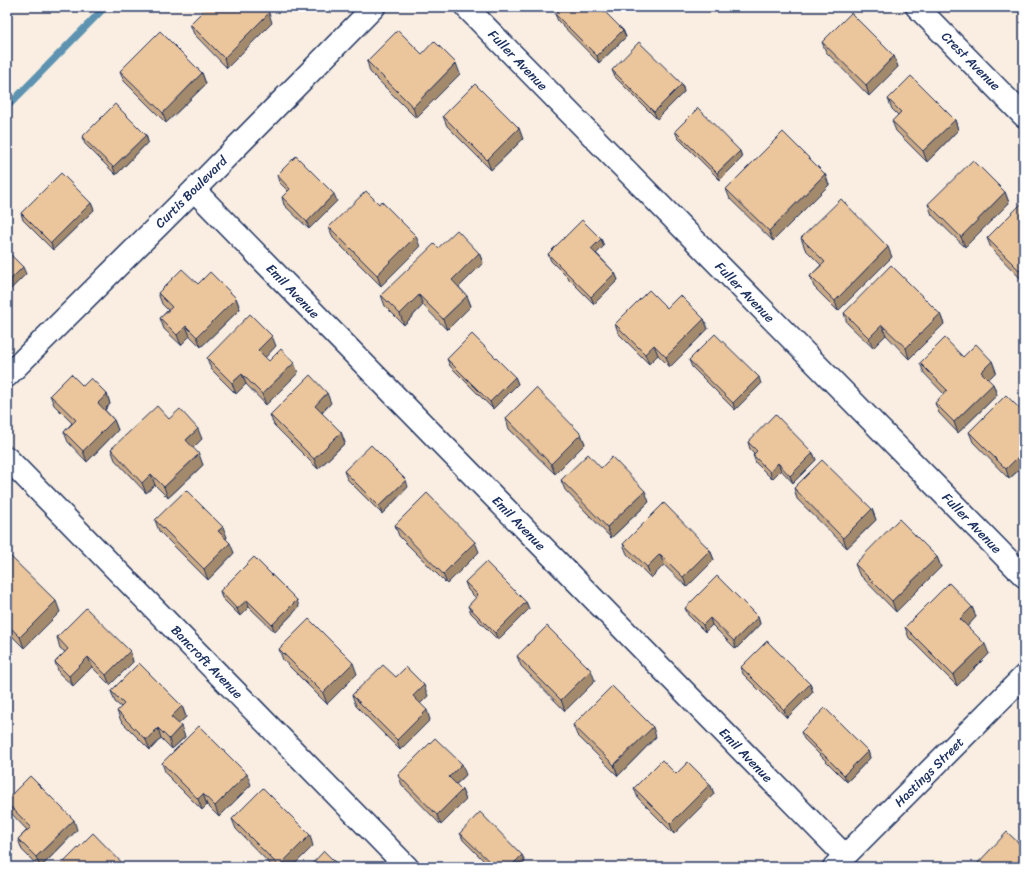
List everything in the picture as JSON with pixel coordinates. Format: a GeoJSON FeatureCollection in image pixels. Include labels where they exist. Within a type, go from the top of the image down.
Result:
{"type":"FeatureCollection","features":[{"type":"Feature","properties":{"kind":"street","name":"Curtis Boulevard"},"geometry":{"type":"LineString","coordinates":[[7,376],[194,190],[374,7]]}},
{"type":"Feature","properties":{"kind":"street","name":"Fuller Avenue"},"geometry":{"type":"LineString","coordinates":[[466,7],[1024,576]]}},
{"type":"Feature","properties":{"kind":"street","name":"Crest Avenue"},"geometry":{"type":"LineString","coordinates":[[917,7],[1024,116]]}},
{"type":"Feature","properties":{"kind":"street","name":"Emil Avenue"},"geometry":{"type":"LineString","coordinates":[[194,190],[839,862]]}},
{"type":"Feature","properties":{"kind":"street","name":"Bancroft Avenue"},"geometry":{"type":"LineString","coordinates":[[7,458],[407,867]]}},
{"type":"Feature","properties":{"kind":"street","name":"Hastings Street"},"geometry":{"type":"LineString","coordinates":[[839,862],[1024,676]]}},
{"type":"Feature","properties":{"kind":"building"},"geometry":{"type":"Polygon","coordinates":[[[207,7],[263,7],[269,13],[224,58],[190,24],[207,7]]]}},
{"type":"Feature","properties":{"kind":"building"},"geometry":{"type":"Polygon","coordinates":[[[562,7],[600,7],[623,30],[597,56],[555,14],[562,7]]]}},
{"type":"Feature","properties":{"kind":"building"},"geometry":{"type":"Polygon","coordinates":[[[851,13],[894,56],[866,85],[822,42],[851,13]]]}},
{"type":"Feature","properties":{"kind":"building"},"geometry":{"type":"Polygon","coordinates":[[[398,30],[422,54],[434,41],[456,63],[413,107],[367,61],[398,30]]]}},
{"type":"Feature","properties":{"kind":"building"},"geometry":{"type":"Polygon","coordinates":[[[160,31],[202,73],[163,113],[120,71],[160,31]]]}},
{"type":"Feature","properties":{"kind":"building"},"geometry":{"type":"Polygon","coordinates":[[[639,42],[682,84],[654,112],[612,70],[639,42]]]}},
{"type":"Feature","properties":{"kind":"building"},"geometry":{"type":"Polygon","coordinates":[[[911,76],[955,120],[923,151],[892,121],[901,112],[888,99],[911,76]]]}},
{"type":"Feature","properties":{"kind":"building"},"geometry":{"type":"Polygon","coordinates":[[[475,84],[519,128],[487,160],[443,116],[475,84]]]}},
{"type":"Feature","properties":{"kind":"building"},"geometry":{"type":"Polygon","coordinates":[[[115,104],[146,135],[113,167],[82,137],[115,104]]]}},
{"type":"Feature","properties":{"kind":"building"},"geometry":{"type":"Polygon","coordinates":[[[698,108],[740,151],[717,173],[675,131],[698,108]]]}},
{"type":"Feature","properties":{"kind":"building"},"geometry":{"type":"Polygon","coordinates":[[[783,132],[825,174],[769,231],[726,189],[783,132]]]}},
{"type":"Feature","properties":{"kind":"building"},"geometry":{"type":"Polygon","coordinates":[[[296,156],[334,194],[307,222],[282,197],[290,189],[277,175],[296,156]]]}},
{"type":"Feature","properties":{"kind":"building"},"geometry":{"type":"Polygon","coordinates":[[[973,160],[1005,192],[961,237],[928,204],[973,160]]]}},
{"type":"Feature","properties":{"kind":"building"},"geometry":{"type":"Polygon","coordinates":[[[61,173],[91,203],[51,243],[21,213],[61,173]]]}},
{"type":"Feature","properties":{"kind":"building"},"geometry":{"type":"Polygon","coordinates":[[[366,191],[379,204],[381,201],[416,236],[377,275],[329,227],[366,191]]]}},
{"type":"Feature","properties":{"kind":"building"},"geometry":{"type":"Polygon","coordinates":[[[841,199],[888,247],[835,301],[810,276],[825,262],[801,238],[841,199]]]}},
{"type":"Feature","properties":{"kind":"building"},"geometry":{"type":"Polygon","coordinates":[[[1024,201],[1024,275],[987,238],[1024,201]]]}},
{"type":"Feature","properties":{"kind":"building"},"geometry":{"type":"Polygon","coordinates":[[[582,220],[601,239],[591,249],[615,273],[591,297],[548,254],[582,220]]]}},
{"type":"Feature","properties":{"kind":"building"},"geometry":{"type":"Polygon","coordinates":[[[457,230],[479,253],[452,280],[467,296],[443,319],[419,295],[400,314],[381,295],[434,244],[438,248],[457,230]]]}},
{"type":"Feature","properties":{"kind":"building"},"geometry":{"type":"Polygon","coordinates":[[[7,251],[23,267],[7,283],[7,251]]]}},
{"type":"Feature","properties":{"kind":"building"},"geometry":{"type":"Polygon","coordinates":[[[891,265],[940,314],[906,348],[882,325],[869,338],[844,313],[891,265]]]}},
{"type":"Feature","properties":{"kind":"building"},"geometry":{"type":"Polygon","coordinates":[[[182,269],[198,284],[210,272],[236,298],[197,337],[186,326],[177,335],[160,318],[172,307],[158,293],[182,269]]]}},
{"type":"Feature","properties":{"kind":"building"},"geometry":{"type":"Polygon","coordinates":[[[649,290],[667,308],[680,295],[704,319],[666,357],[654,345],[645,354],[615,324],[649,290]]]}},
{"type":"Feature","properties":{"kind":"building"},"geometry":{"type":"Polygon","coordinates":[[[250,314],[272,336],[258,350],[269,361],[281,349],[294,363],[262,394],[242,374],[232,383],[207,358],[250,314]]]}},
{"type":"Feature","properties":{"kind":"building"},"geometry":{"type":"Polygon","coordinates":[[[472,334],[515,377],[490,402],[447,359],[472,334]]]}},
{"type":"Feature","properties":{"kind":"building"},"geometry":{"type":"Polygon","coordinates":[[[715,334],[759,377],[733,403],[689,360],[715,334]]]}},
{"type":"Feature","properties":{"kind":"building"},"geometry":{"type":"Polygon","coordinates":[[[945,338],[963,357],[976,344],[992,361],[981,372],[993,384],[954,422],[935,403],[947,390],[920,363],[945,338]]]}},
{"type":"Feature","properties":{"kind":"building"},"geometry":{"type":"Polygon","coordinates":[[[71,374],[83,386],[91,378],[107,394],[98,403],[114,420],[83,451],[64,432],[76,420],[50,395],[71,374]]]}},
{"type":"Feature","properties":{"kind":"building"},"geometry":{"type":"Polygon","coordinates":[[[310,375],[327,393],[315,406],[341,432],[314,459],[270,415],[310,375]]]}},
{"type":"Feature","properties":{"kind":"building"},"geometry":{"type":"Polygon","coordinates":[[[536,388],[581,434],[551,464],[506,418],[536,388]]]}},
{"type":"Feature","properties":{"kind":"building"},"geometry":{"type":"Polygon","coordinates":[[[1006,395],[1024,413],[1024,451],[1006,469],[969,432],[1006,395]]]}},
{"type":"Feature","properties":{"kind":"building"},"geometry":{"type":"Polygon","coordinates":[[[157,406],[169,419],[180,409],[198,429],[186,440],[199,454],[164,487],[151,474],[142,483],[111,449],[157,406]]]}},
{"type":"Feature","properties":{"kind":"building"},"geometry":{"type":"Polygon","coordinates":[[[775,414],[813,453],[790,476],[778,463],[770,472],[753,455],[757,451],[748,442],[775,414]]]}},
{"type":"Feature","properties":{"kind":"building"},"geometry":{"type":"Polygon","coordinates":[[[371,445],[406,480],[379,506],[344,471],[371,445]]]}},
{"type":"Feature","properties":{"kind":"building"},"geometry":{"type":"Polygon","coordinates":[[[588,454],[601,468],[612,457],[645,491],[607,527],[561,480],[588,454]]]}},
{"type":"Feature","properties":{"kind":"building"},"geometry":{"type":"Polygon","coordinates":[[[822,460],[872,509],[843,538],[794,488],[822,460]]]}},
{"type":"Feature","properties":{"kind":"building"},"geometry":{"type":"Polygon","coordinates":[[[186,490],[223,527],[218,531],[230,543],[204,569],[155,520],[186,490]]]}},
{"type":"Feature","properties":{"kind":"building"},"geometry":{"type":"Polygon","coordinates":[[[427,493],[475,542],[443,574],[395,525],[427,493]]]}},
{"type":"Feature","properties":{"kind":"building"},"geometry":{"type":"Polygon","coordinates":[[[664,503],[710,550],[683,577],[660,554],[647,567],[623,544],[664,503]]]}},
{"type":"Feature","properties":{"kind":"building"},"geometry":{"type":"Polygon","coordinates":[[[899,519],[937,557],[892,601],[855,564],[899,519]]]}},
{"type":"Feature","properties":{"kind":"building"},"geometry":{"type":"Polygon","coordinates":[[[9,555],[56,601],[20,637],[7,624],[7,557],[9,555]]]}},
{"type":"Feature","properties":{"kind":"building"},"geometry":{"type":"Polygon","coordinates":[[[254,557],[297,600],[272,625],[247,600],[237,609],[220,591],[254,557]]]}},
{"type":"Feature","properties":{"kind":"building"},"geometry":{"type":"Polygon","coordinates":[[[486,562],[526,602],[495,633],[468,606],[478,595],[465,582],[486,562]]]}},
{"type":"Feature","properties":{"kind":"building"},"geometry":{"type":"Polygon","coordinates":[[[717,576],[758,617],[734,641],[710,618],[703,625],[685,608],[717,576]]]}},
{"type":"Feature","properties":{"kind":"building"},"geometry":{"type":"Polygon","coordinates":[[[949,583],[972,607],[960,619],[985,644],[953,675],[905,627],[949,583]]]}},
{"type":"Feature","properties":{"kind":"building"},"geometry":{"type":"Polygon","coordinates":[[[86,608],[130,651],[106,675],[88,657],[69,676],[55,662],[68,649],[57,637],[86,608]]]}},
{"type":"Feature","properties":{"kind":"building"},"geometry":{"type":"Polygon","coordinates":[[[309,619],[353,663],[323,693],[279,649],[309,619]]]}},
{"type":"Feature","properties":{"kind":"building"},"geometry":{"type":"Polygon","coordinates":[[[547,626],[591,670],[561,700],[517,656],[547,626]]]}},
{"type":"Feature","properties":{"kind":"building"},"geometry":{"type":"Polygon","coordinates":[[[767,641],[810,684],[784,710],[741,667],[767,641]]]}},
{"type":"Feature","properties":{"kind":"building"},"geometry":{"type":"Polygon","coordinates":[[[139,663],[182,706],[171,717],[181,726],[169,739],[158,728],[146,740],[117,711],[124,704],[111,691],[139,663]]]}},
{"type":"Feature","properties":{"kind":"building"},"geometry":{"type":"Polygon","coordinates":[[[383,665],[396,677],[406,667],[424,685],[413,696],[427,710],[397,740],[352,695],[383,665]]]}},
{"type":"Feature","properties":{"kind":"building"},"geometry":{"type":"Polygon","coordinates":[[[612,686],[653,727],[614,765],[573,725],[612,686]]]}},
{"type":"Feature","properties":{"kind":"building"},"geometry":{"type":"Polygon","coordinates":[[[825,708],[868,751],[844,775],[801,732],[825,708]]]}},
{"type":"Feature","properties":{"kind":"building"},"geometry":{"type":"Polygon","coordinates":[[[199,726],[247,774],[215,806],[203,794],[198,799],[162,763],[199,726]]]}},
{"type":"Feature","properties":{"kind":"building"},"geometry":{"type":"Polygon","coordinates":[[[435,738],[462,764],[449,777],[462,790],[437,815],[398,775],[435,738]]]}},
{"type":"Feature","properties":{"kind":"building"},"geometry":{"type":"Polygon","coordinates":[[[662,760],[676,774],[688,762],[710,784],[670,824],[634,788],[662,760]]]}},
{"type":"Feature","properties":{"kind":"building"},"geometry":{"type":"Polygon","coordinates":[[[30,776],[74,820],[36,857],[18,839],[31,827],[7,803],[7,799],[30,776]]]}},
{"type":"Feature","properties":{"kind":"building"},"geometry":{"type":"Polygon","coordinates":[[[263,788],[310,835],[279,866],[232,819],[263,788]]]}},
{"type":"Feature","properties":{"kind":"building"},"geometry":{"type":"Polygon","coordinates":[[[480,812],[522,855],[510,867],[495,867],[460,833],[480,812]]]}},
{"type":"Feature","properties":{"kind":"building"},"geometry":{"type":"Polygon","coordinates":[[[1007,832],[1024,848],[1024,867],[974,867],[1007,832]]]}},
{"type":"Feature","properties":{"kind":"building"},"geometry":{"type":"Polygon","coordinates":[[[93,833],[126,867],[59,867],[93,833]]]}},
{"type":"Feature","properties":{"kind":"building"},"geometry":{"type":"Polygon","coordinates":[[[324,851],[340,867],[309,867],[324,851]]]}},
{"type":"Feature","properties":{"kind":"waterway"},"geometry":{"type":"LineString","coordinates":[[7,107],[105,7]]}}]}
